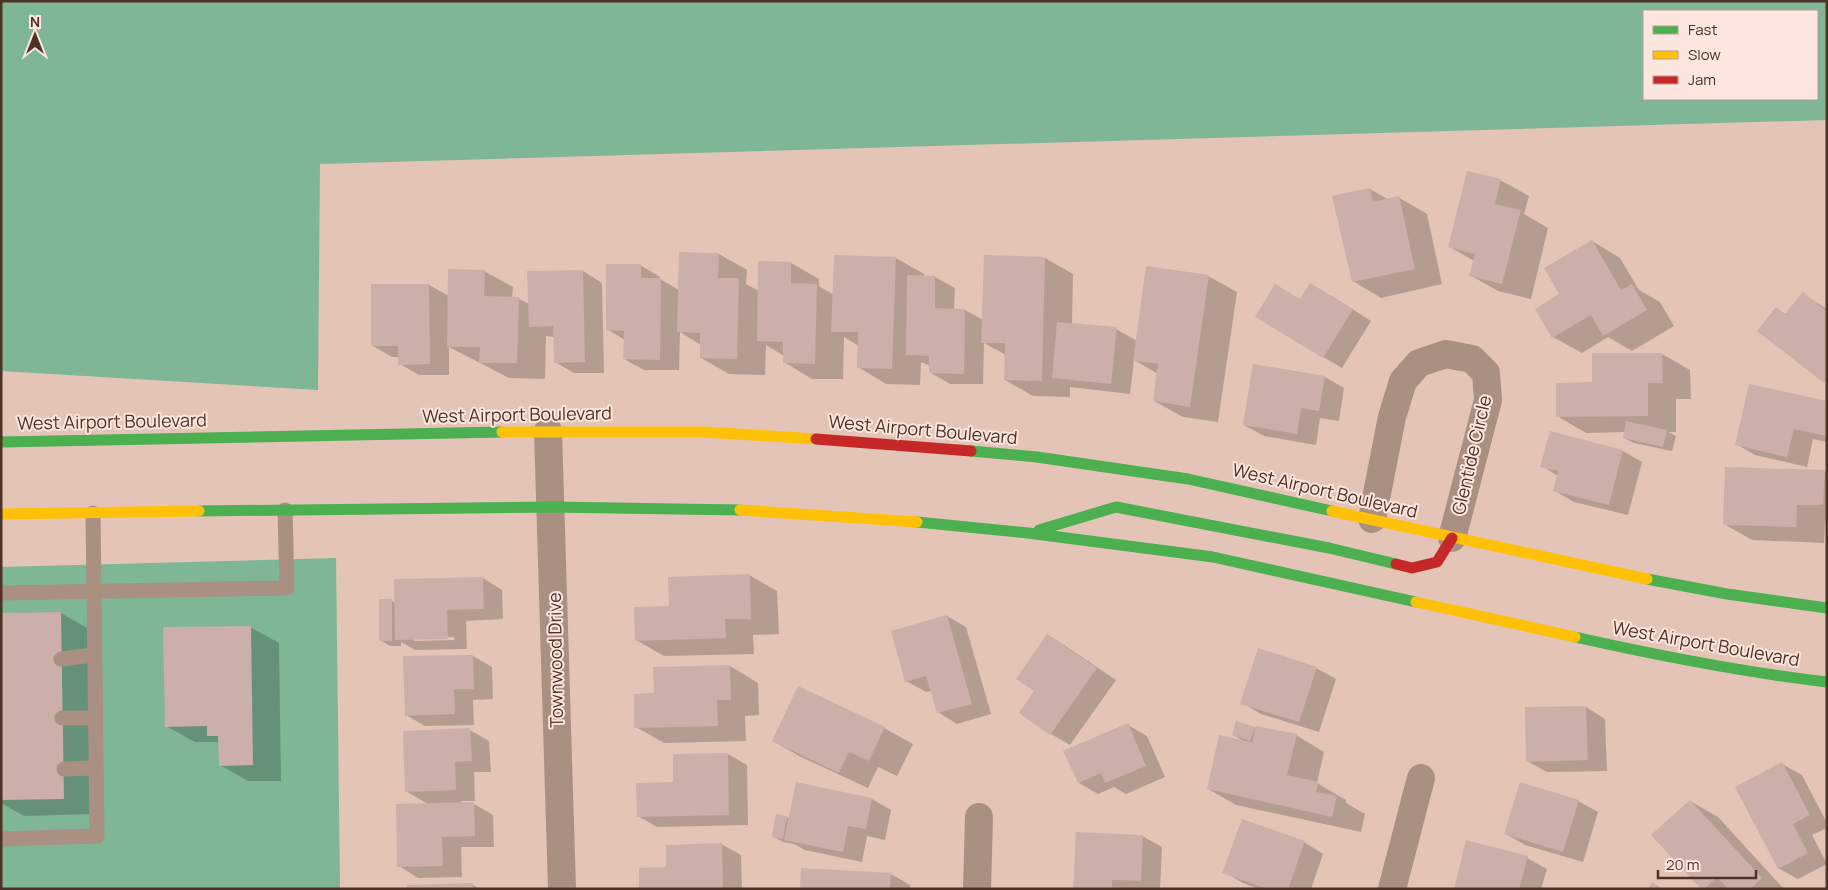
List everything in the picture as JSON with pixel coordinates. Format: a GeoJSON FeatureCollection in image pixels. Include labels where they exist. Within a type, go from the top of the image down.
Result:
{"type":"FeatureCollection","features":[{"type":"Feature","properties":{"kind":"main road","name":"West Airport Boulevard"},"geometry":{"type":"LineString","coordinates":[[1,442],[548,431],[715,433],[876,442],[1037,457],[1188,479],[1452,538],[1553,558],[1624,576],[1727,594],[1827,608]]}},
{"type":"Feature","properties":{"kind":"main road","name":"West Airport Boulevard"},"geometry":{"type":"LineString","coordinates":[[1,514],[552,507],[741,511],[902,520],[1028,533],[1214,557],[1640,652],[1752,673],[1827,682]]}},
{"type":"Feature","properties":{"kind":"main road"},"geometry":{"type":"LineString","coordinates":[[1028,533],[1116,507],[1329,548],[1412,568],[1437,562],[1452,538]]}},
{"type":"Feature","properties":{"kind":"street","name":"Glentide Circle"},"geometry":{"type":"LineString","coordinates":[[1372,519],[1392,417],[1403,382],[1419,363],[1446,354],[1472,359],[1486,373],[1488,400],[1452,538]]}},
{"type":"Feature","properties":{"kind":"street","name":"Townwood Drive"},"geometry":{"type":"LineString","coordinates":[[548,431],[552,507],[562,889]]}},
{"type":"Feature","properties":{"kind":"street"},"geometry":{"type":"LineString","coordinates":[[1392,889],[1421,778]]}},
{"type":"Feature","properties":{"kind":"street"},"geometry":{"type":"LineString","coordinates":[[976,889],[979,817]]}},
{"type":"Feature","properties":{"kind":"lane"},"geometry":{"type":"LineString","coordinates":[[1,593],[288,588],[285,510]]}},
{"type":"Feature","properties":{"kind":"lane"},"geometry":{"type":"LineString","coordinates":[[1,839],[97,836],[92,513]]}},
{"type":"Feature","properties":{"kind":"lane"},"geometry":{"type":"LineString","coordinates":[[61,659],[94,655]]}},
{"type":"Feature","properties":{"kind":"lane"},"geometry":{"type":"LineString","coordinates":[[62,718],[95,718]]}},
{"type":"Feature","properties":{"kind":"lane"},"geometry":{"type":"LineString","coordinates":[[64,769],[96,768]]}},
{"type":"Feature","properties":{"kind":"green space"},"geometry":{"type":"Polygon","coordinates":[[[1,1],[1827,1],[1827,120],[320,164],[318,390],[1,371],[1,1]]]}},
{"type":"Feature","properties":{"kind":"green space"},"geometry":{"type":"Polygon","coordinates":[[[336,558],[340,889],[1,889],[1,567],[336,558]]]}},
{"type":"Feature","properties":{"kind":"building"},"geometry":{"type":"Polygon","coordinates":[[[1467,171],[1501,179],[1495,204],[1521,210],[1502,284],[1469,276],[1475,254],[1448,247],[1467,171]]]}},
{"type":"Feature","properties":{"kind":"building"},"geometry":{"type":"Polygon","coordinates":[[[1370,188],[1373,202],[1399,196],[1415,269],[1352,282],[1332,196],[1370,188]]]}},
{"type":"Feature","properties":{"kind":"building"},"geometry":{"type":"Polygon","coordinates":[[[1592,240],[1621,290],[1632,284],[1647,310],[1603,336],[1591,315],[1552,338],[1535,309],[1559,294],[1544,268],[1592,240]]]}},
{"type":"Feature","properties":{"kind":"building"},"geometry":{"type":"Polygon","coordinates":[[[679,252],[719,253],[718,278],[739,278],[737,359],[700,358],[700,333],[677,332],[679,252]]]}},
{"type":"Feature","properties":{"kind":"building"},"geometry":{"type":"Polygon","coordinates":[[[834,255],[896,257],[892,369],[857,368],[858,332],[831,332],[834,255]]]}},
{"type":"Feature","properties":{"kind":"building"},"geometry":{"type":"Polygon","coordinates":[[[984,255],[1045,257],[1042,381],[1004,380],[1005,343],[981,343],[984,255]]]}},
{"type":"Feature","properties":{"kind":"building"},"geometry":{"type":"Polygon","coordinates":[[[758,261],[791,262],[791,283],[817,284],[815,364],[783,363],[783,342],[757,341],[758,261]]]}},
{"type":"Feature","properties":{"kind":"building"},"geometry":{"type":"Polygon","coordinates":[[[606,264],[641,264],[641,278],[661,278],[660,360],[623,359],[624,331],[606,330],[606,264]]]}},
{"type":"Feature","properties":{"kind":"building"},"geometry":{"type":"Polygon","coordinates":[[[1146,266],[1209,275],[1190,407],[1153,401],[1158,364],[1133,361],[1146,266]]]}},
{"type":"Feature","properties":{"kind":"building"},"geometry":{"type":"Polygon","coordinates":[[[448,269],[485,270],[484,296],[519,297],[517,363],[479,363],[480,347],[447,347],[448,269]]]}},
{"type":"Feature","properties":{"kind":"building"},"geometry":{"type":"Polygon","coordinates":[[[583,270],[585,362],[554,363],[553,326],[529,327],[527,271],[583,270]]]}},
{"type":"Feature","properties":{"kind":"building"},"geometry":{"type":"Polygon","coordinates":[[[907,275],[935,276],[935,308],[965,309],[964,374],[929,373],[929,356],[906,355],[907,275]]]}},
{"type":"Feature","properties":{"kind":"building"},"geometry":{"type":"Polygon","coordinates":[[[1310,283],[1353,309],[1323,358],[1255,317],[1275,284],[1300,299],[1310,283]]]}},
{"type":"Feature","properties":{"kind":"building"},"geometry":{"type":"Polygon","coordinates":[[[371,284],[429,284],[430,364],[398,365],[398,346],[371,346],[371,284]]]}},
{"type":"Feature","properties":{"kind":"building"},"geometry":{"type":"Polygon","coordinates":[[[1803,292],[1827,312],[1827,379],[1824,383],[1757,331],[1776,307],[1785,314],[1803,292]]]}},
{"type":"Feature","properties":{"kind":"building"},"geometry":{"type":"Polygon","coordinates":[[[1057,322],[1117,327],[1111,384],[1052,378],[1057,322]]]}},
{"type":"Feature","properties":{"kind":"building"},"geometry":{"type":"Polygon","coordinates":[[[1592,353],[1662,353],[1663,383],[1648,383],[1648,416],[1556,417],[1556,383],[1592,382],[1592,353]]]}},
{"type":"Feature","properties":{"kind":"building"},"geometry":{"type":"Polygon","coordinates":[[[1253,364],[1325,376],[1319,411],[1301,408],[1297,434],[1243,425],[1253,364]]]}},
{"type":"Feature","properties":{"kind":"building"},"geometry":{"type":"Polygon","coordinates":[[[1749,384],[1827,401],[1827,436],[1794,429],[1787,457],[1735,445],[1749,384]]]}},
{"type":"Feature","properties":{"kind":"building"},"geometry":{"type":"Polygon","coordinates":[[[1626,421],[1667,430],[1663,447],[1623,438],[1626,421]]]}},
{"type":"Feature","properties":{"kind":"building"},"geometry":{"type":"Polygon","coordinates":[[[1550,431],[1623,450],[1609,505],[1553,491],[1558,471],[1540,467],[1550,431]]]}},
{"type":"Feature","properties":{"kind":"building"},"geometry":{"type":"Polygon","coordinates":[[[1725,467],[1825,470],[1823,505],[1797,505],[1796,527],[1723,525],[1725,467]]]}},
{"type":"Feature","properties":{"kind":"building"},"geometry":{"type":"Polygon","coordinates":[[[750,574],[751,619],[725,619],[726,638],[635,641],[634,607],[669,606],[668,577],[750,574]]]}},
{"type":"Feature","properties":{"kind":"building"},"geometry":{"type":"Polygon","coordinates":[[[483,577],[484,609],[447,610],[448,639],[395,640],[394,579],[483,577]]]}},
{"type":"Feature","properties":{"kind":"building"},"geometry":{"type":"Polygon","coordinates":[[[379,599],[392,599],[392,641],[379,641],[379,599]]]}},
{"type":"Feature","properties":{"kind":"building"},"geometry":{"type":"Polygon","coordinates":[[[61,612],[64,799],[1,800],[1,613],[61,612]]]}},
{"type":"Feature","properties":{"kind":"building"},"geometry":{"type":"Polygon","coordinates":[[[947,615],[972,704],[937,713],[926,676],[905,682],[891,631],[947,615]]]}},
{"type":"Feature","properties":{"kind":"building"},"geometry":{"type":"Polygon","coordinates":[[[251,626],[253,765],[219,766],[218,736],[207,736],[207,726],[165,727],[163,627],[251,626]]]}},
{"type":"Feature","properties":{"kind":"building"},"geometry":{"type":"Polygon","coordinates":[[[1047,634],[1097,668],[1050,735],[1019,713],[1034,691],[1016,679],[1047,634]]]}},
{"type":"Feature","properties":{"kind":"building"},"geometry":{"type":"Polygon","coordinates":[[[1258,648],[1317,667],[1299,722],[1240,704],[1258,648]]]}},
{"type":"Feature","properties":{"kind":"building"},"geometry":{"type":"Polygon","coordinates":[[[473,655],[474,689],[454,689],[455,714],[405,716],[403,656],[473,655]]]}},
{"type":"Feature","properties":{"kind":"building"},"geometry":{"type":"Polygon","coordinates":[[[730,665],[731,700],[717,700],[718,726],[634,728],[634,694],[654,693],[653,667],[730,665]]]}},
{"type":"Feature","properties":{"kind":"building"},"geometry":{"type":"Polygon","coordinates":[[[798,686],[885,727],[869,761],[849,752],[839,773],[772,741],[798,686]]]}},
{"type":"Feature","properties":{"kind":"building"},"geometry":{"type":"Polygon","coordinates":[[[1586,706],[1588,760],[1526,762],[1525,707],[1586,706]]]}},
{"type":"Feature","properties":{"kind":"building"},"geometry":{"type":"Polygon","coordinates":[[[1236,721],[1255,727],[1250,741],[1232,735],[1236,721]]]}},
{"type":"Feature","properties":{"kind":"building"},"geometry":{"type":"Polygon","coordinates":[[[1128,723],[1146,766],[1105,783],[1101,773],[1078,783],[1063,751],[1128,723]]]}},
{"type":"Feature","properties":{"kind":"building"},"geometry":{"type":"Polygon","coordinates":[[[1256,726],[1297,734],[1287,775],[1319,782],[1316,792],[1337,796],[1332,817],[1207,789],[1219,735],[1255,743],[1252,742],[1256,726]]]}},
{"type":"Feature","properties":{"kind":"building"},"geometry":{"type":"Polygon","coordinates":[[[470,728],[472,761],[455,762],[456,790],[405,792],[403,731],[470,728]]]}},
{"type":"Feature","properties":{"kind":"building"},"geometry":{"type":"Polygon","coordinates":[[[728,753],[729,815],[637,817],[636,783],[673,782],[673,754],[728,753]]]}},
{"type":"Feature","properties":{"kind":"building"},"geometry":{"type":"Polygon","coordinates":[[[1782,762],[1810,815],[1793,824],[1808,853],[1778,869],[1735,787],[1782,762]]]}},
{"type":"Feature","properties":{"kind":"building"},"geometry":{"type":"Polygon","coordinates":[[[796,782],[872,798],[866,829],[848,826],[843,852],[784,840],[796,782]]]}},
{"type":"Feature","properties":{"kind":"building"},"geometry":{"type":"Polygon","coordinates":[[[1520,782],[1579,800],[1563,852],[1504,834],[1520,782]]]}},
{"type":"Feature","properties":{"kind":"building"},"geometry":{"type":"Polygon","coordinates":[[[1690,800],[1762,878],[1750,889],[1728,889],[1717,877],[1704,889],[1701,889],[1651,835],[1690,800]]]}},
{"type":"Feature","properties":{"kind":"building"},"geometry":{"type":"Polygon","coordinates":[[[474,802],[475,836],[442,837],[443,866],[397,867],[396,804],[474,802]]]}},
{"type":"Feature","properties":{"kind":"building"},"geometry":{"type":"Polygon","coordinates":[[[776,814],[787,816],[783,839],[772,837],[776,814]]]}},
{"type":"Feature","properties":{"kind":"building"},"geometry":{"type":"Polygon","coordinates":[[[1242,819],[1305,841],[1288,889],[1267,889],[1222,873],[1242,819]]]}},
{"type":"Feature","properties":{"kind":"building"},"geometry":{"type":"Polygon","coordinates":[[[1076,832],[1143,835],[1141,881],[1112,880],[1112,889],[1073,889],[1076,832]]]}},
{"type":"Feature","properties":{"kind":"building"},"geometry":{"type":"Polygon","coordinates":[[[1466,840],[1528,856],[1519,889],[1454,889],[1466,840]]]}},
{"type":"Feature","properties":{"kind":"building"},"geometry":{"type":"Polygon","coordinates":[[[722,843],[723,889],[639,889],[639,868],[666,867],[666,845],[722,843]]]}},
{"type":"Feature","properties":{"kind":"building"},"geometry":{"type":"Polygon","coordinates":[[[801,868],[891,873],[890,889],[800,889],[801,868]]]}},
{"type":"Feature","properties":{"kind":"building"},"geometry":{"type":"Polygon","coordinates":[[[1652,882],[1663,889],[1648,889],[1652,882]]]}},
{"type":"Feature","properties":{"kind":"building"},"geometry":{"type":"Polygon","coordinates":[[[473,883],[473,889],[407,889],[407,885],[473,883]]]}},
{"type":"Feature","properties":{"kind":"traffic: fast"},"geometry":{"type":"LineString","coordinates":[[1,442],[502,432]]}},
{"type":"Feature","properties":{"kind":"traffic: fast"},"geometry":{"type":"LineString","coordinates":[[971,451],[1037,457],[1188,479],[1332,511]]}},
{"type":"Feature","properties":{"kind":"traffic: fast"},"geometry":{"type":"LineString","coordinates":[[199,511],[552,507],[740,510]]}},
{"type":"Feature","properties":{"kind":"traffic: fast"},"geometry":{"type":"LineString","coordinates":[[1039,530],[1116,507],[1329,548],[1396,564]]}},
{"type":"Feature","properties":{"kind":"traffic: fast"},"geometry":{"type":"LineString","coordinates":[[917,522],[1028,533],[1213,557],[1416,602]]}},
{"type":"Feature","properties":{"kind":"traffic: fast"},"geometry":{"type":"LineString","coordinates":[[1647,579],[1727,594],[1827,608]]}},
{"type":"Feature","properties":{"kind":"traffic: fast"},"geometry":{"type":"LineString","coordinates":[[1575,637],[1701,663],[1827,682]]}},
{"type":"Feature","properties":{"kind":"traffic: slow"},"geometry":{"type":"LineString","coordinates":[[502,432],[705,432],[816,439]]}},
{"type":"Feature","properties":{"kind":"traffic: slow"},"geometry":{"type":"LineString","coordinates":[[740,510],[917,522]]}},
{"type":"Feature","properties":{"kind":"traffic: slow"},"geometry":{"type":"LineString","coordinates":[[1,514],[199,511]]}},
{"type":"Feature","properties":{"kind":"traffic: slow"},"geometry":{"type":"LineString","coordinates":[[1332,511],[1647,579]]}},
{"type":"Feature","properties":{"kind":"traffic: slow"},"geometry":{"type":"LineString","coordinates":[[1416,602],[1575,637]]}},
{"type":"Feature","properties":{"kind":"traffic: jam"},"geometry":{"type":"LineString","coordinates":[[816,439],[971,451]]}},
{"type":"Feature","properties":{"kind":"traffic: jam"},"geometry":{"type":"LineString","coordinates":[[1396,564],[1412,568],[1437,562],[1452,538]]}}]}
